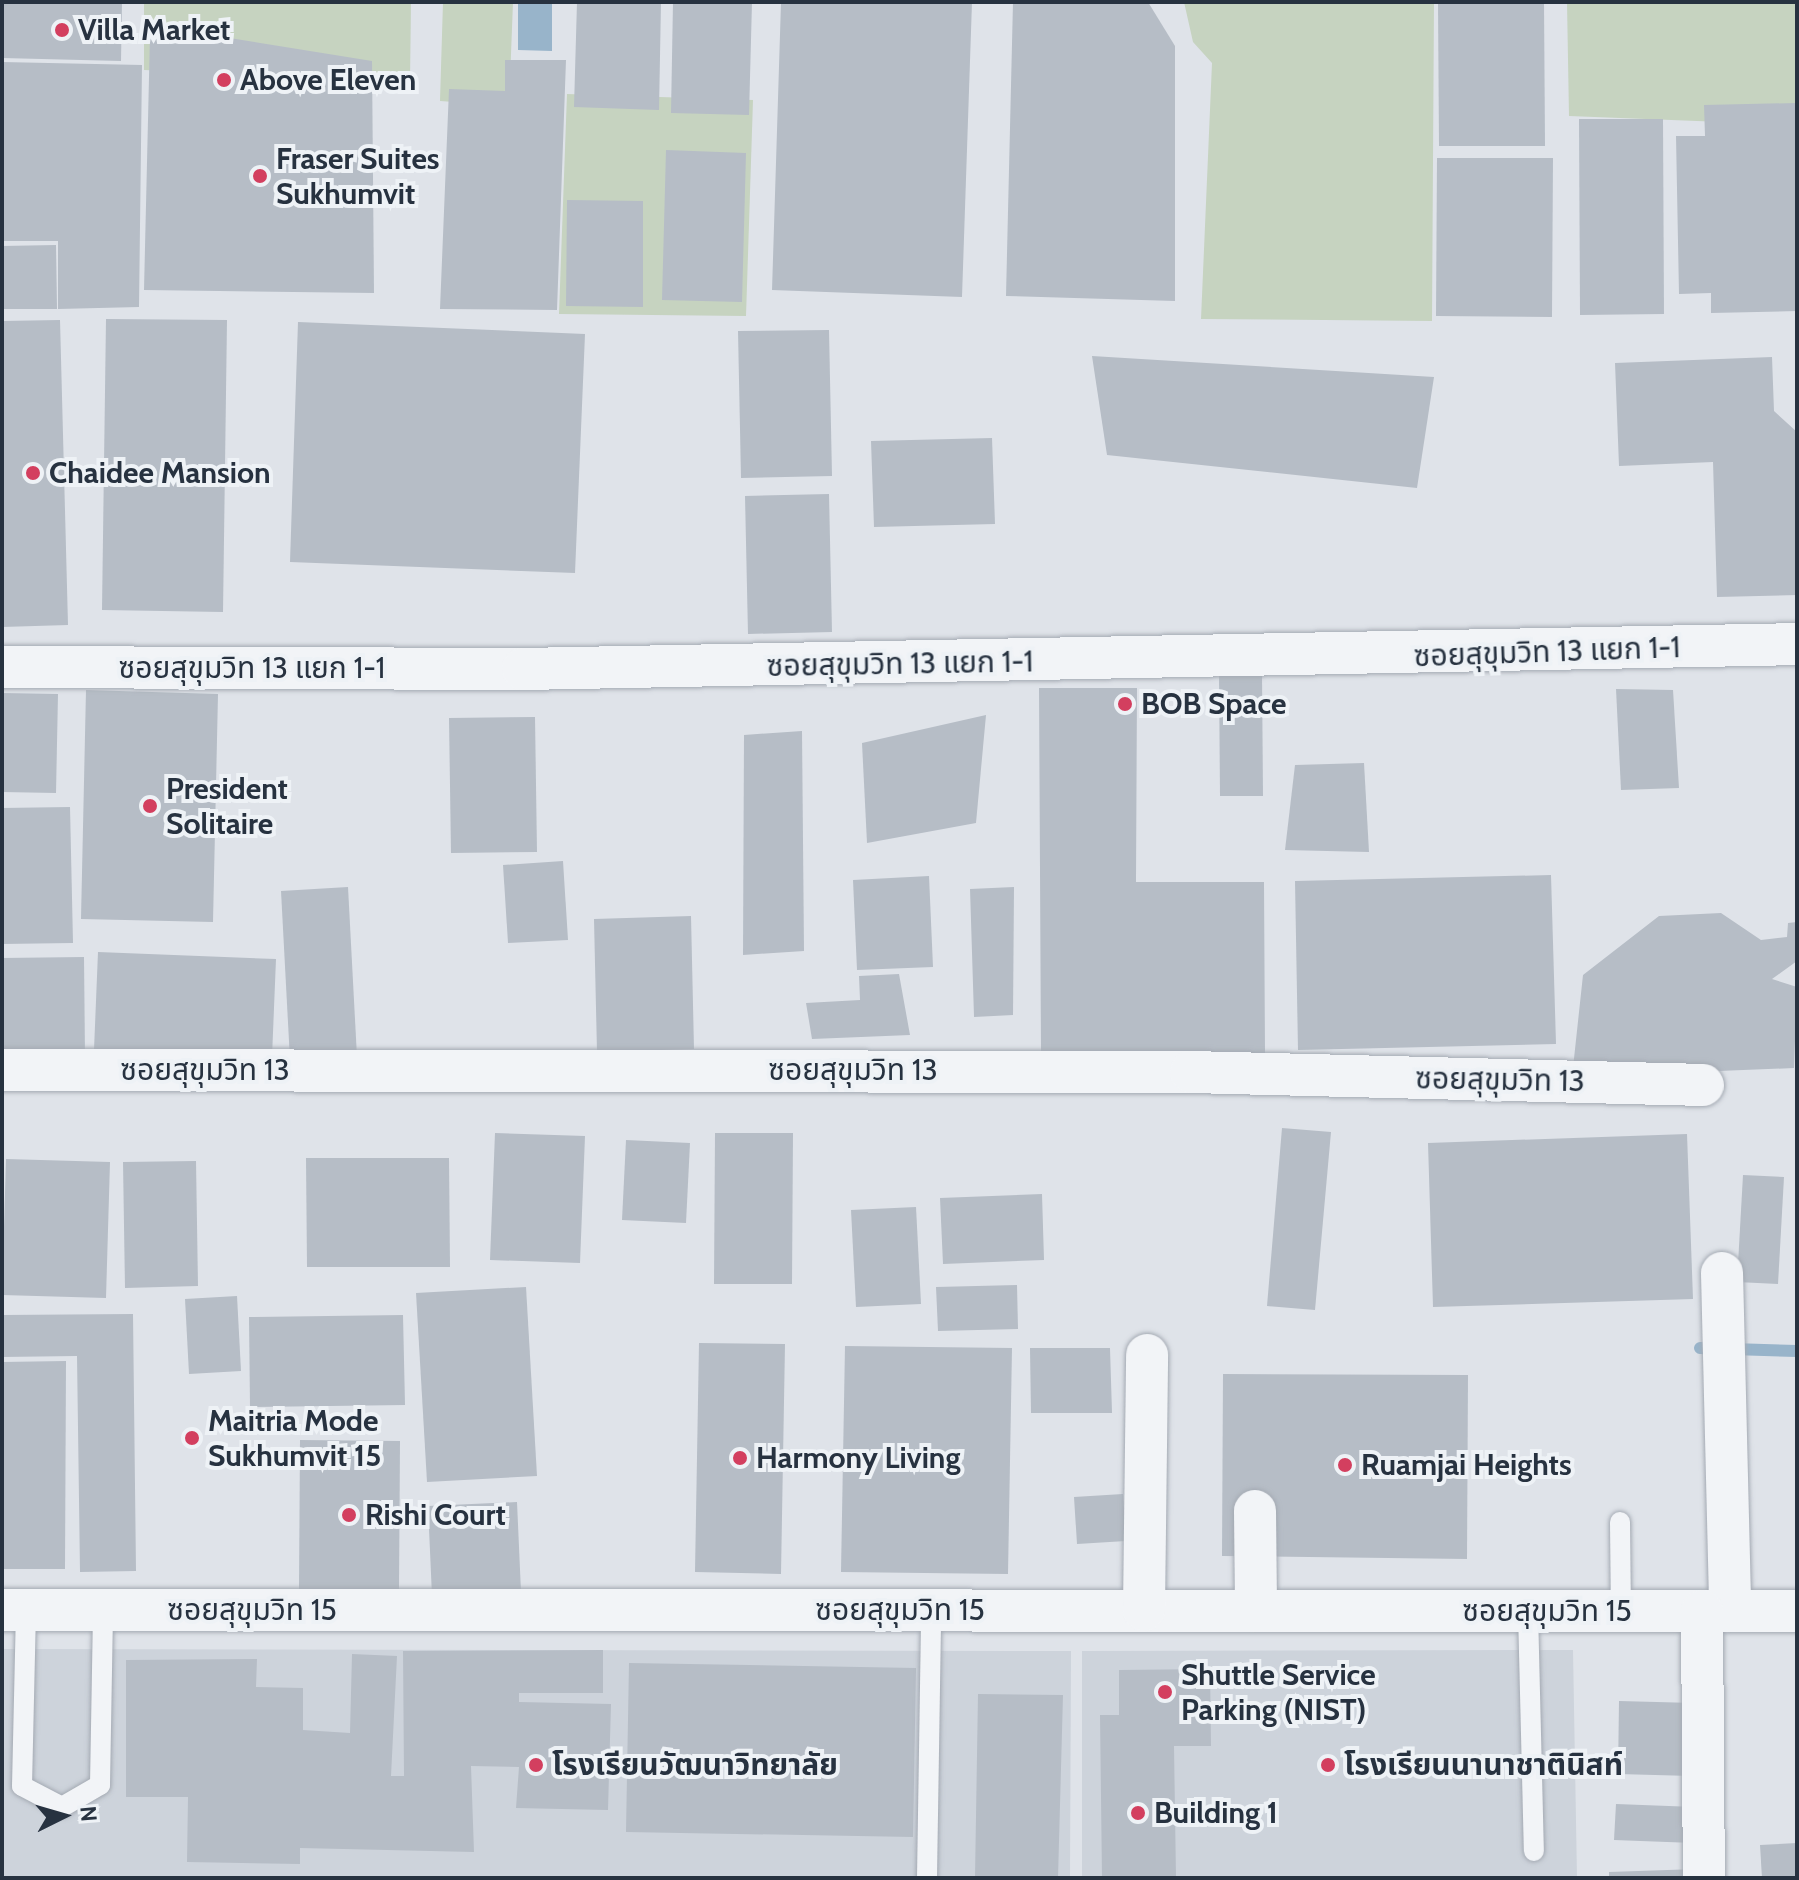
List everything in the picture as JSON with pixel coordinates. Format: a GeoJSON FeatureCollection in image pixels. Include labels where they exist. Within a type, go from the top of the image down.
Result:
{"type":"FeatureCollection","features":[{"type":"Feature","properties":{"kind":"street","name":"ซอยสุขุมวิท 13 แยก 1-1"},"geometry":{"type":"LineString","coordinates":[[2,667],[570,669],[1797,644]]}},
{"type":"Feature","properties":{"kind":"street","name":"ซอยสุขุมวิท 13"},"geometry":{"type":"LineString","coordinates":[[2,1070],[1159,1072],[1630,1078],[1703,1085]]}},
{"type":"Feature","properties":{"kind":"street"},"geometry":{"type":"LineString","coordinates":[[1704,1878],[1716,1611],[1722,1273]]}},
{"type":"Feature","properties":{"kind":"street"},"geometry":{"type":"LineString","coordinates":[[1144,1610],[1147,1355]]}},
{"type":"Feature","properties":{"kind":"street"},"geometry":{"type":"LineString","coordinates":[[1255,1511],[1256,1611]]}},
{"type":"Feature","properties":{"kind":"street","name":"ซอยสุขุมวิท 15"},"geometry":{"type":"LineString","coordinates":[[14,1610],[1797,1611]]}},
{"type":"Feature","properties":{"kind":"lane"},"geometry":{"type":"LineString","coordinates":[[1620,1522],[1621,1611]]}},
{"type":"Feature","properties":{"kind":"lane"},"geometry":{"type":"LineString","coordinates":[[14,1610],[22,1786],[62,1807],[100,1785],[103,1610]]}},
{"type":"Feature","properties":{"kind":"lane"},"geometry":{"type":"LineString","coordinates":[[927,1878],[931,1610]]}},
{"type":"Feature","properties":{"kind":"lane"},"geometry":{"type":"LineString","coordinates":[[1528,1611],[1534,1851]]}},
{"type":"Feature","properties":{"kind":"shaded area","name":"โรงเรียนวัฒนาวิทยาลัย"},"geometry":{"type":"Polygon","coordinates":[[[2,1649],[1071,1651],[1070,1878],[2,1878],[2,1649]]]}},
{"type":"Feature","properties":{"kind":"shaded area","name":"โรงเรียนนานาชาตินิสท์"},"geometry":{"type":"Polygon","coordinates":[[[1573,1650],[1577,1878],[1082,1878],[1082,1651],[1573,1650]]]}},
{"type":"Feature","properties":{"kind":"green space"},"geometry":{"type":"Polygon","coordinates":[[[144,2],[411,2],[410,81],[144,70],[144,2]]]}},
{"type":"Feature","properties":{"kind":"green space"},"geometry":{"type":"Polygon","coordinates":[[[443,2],[513,2],[509,106],[440,101],[443,2]]]}},
{"type":"Feature","properties":{"kind":"green space"},"geometry":{"type":"Polygon","coordinates":[[[1184,2],[1434,2],[1432,321],[1201,319],[1212,63],[1193,42],[1184,2]]]}},
{"type":"Feature","properties":{"kind":"green space"},"geometry":{"type":"Polygon","coordinates":[[[1567,2],[1797,2],[1797,125],[1569,116],[1567,2]]]}},
{"type":"Feature","properties":{"kind":"green space"},"geometry":{"type":"Polygon","coordinates":[[[567,94],[753,100],[746,316],[559,314],[567,94]]]}},
{"type":"Feature","properties":{"kind":"water"},"geometry":{"type":"Polygon","coordinates":[[[518,2],[552,2],[552,51],[518,50],[518,2]]]}},
{"type":"Feature","properties":{"kind":"building","name":"Villa Market"},"geometry":{"type":"Polygon","coordinates":[[[2,2],[122,2],[121,61],[2,58],[2,2]]]}},
{"type":"Feature","properties":{"kind":"building"},"geometry":{"type":"Polygon","coordinates":[[[577,2],[661,2],[659,110],[574,107],[577,2]]]}},
{"type":"Feature","properties":{"kind":"building"},"geometry":{"type":"Polygon","coordinates":[[[673,2],[752,2],[749,115],[671,113],[673,2]]]}},
{"type":"Feature","properties":{"kind":"building"},"geometry":{"type":"Polygon","coordinates":[[[781,2],[972,2],[962,297],[772,290],[781,2]]]}},
{"type":"Feature","properties":{"kind":"building"},"geometry":{"type":"Polygon","coordinates":[[[1013,2],[1148,2],[1175,46],[1175,301],[1006,296],[1013,2]]]}},
{"type":"Feature","properties":{"kind":"building"},"geometry":{"type":"Polygon","coordinates":[[[1438,2],[1544,2],[1545,146],[1439,146],[1438,2]]]}},
{"type":"Feature","properties":{"kind":"building","name":"Fraser Suites Sukhumvit"},"geometry":{"type":"Polygon","coordinates":[[[205,34],[372,61],[374,293],[144,290],[150,35],[205,34]]]}},
{"type":"Feature","properties":{"kind":"building"},"geometry":{"type":"Polygon","coordinates":[[[505,60],[566,60],[557,310],[440,309],[449,89],[505,91],[505,60]]]}},
{"type":"Feature","properties":{"kind":"building"},"geometry":{"type":"Polygon","coordinates":[[[2,62],[142,65],[139,307],[58,309],[58,241],[2,241],[2,62]]]}},
{"type":"Feature","properties":{"kind":"building"},"geometry":{"type":"Polygon","coordinates":[[[1797,103],[1797,311],[1711,313],[1711,293],[1679,294],[1676,136],[1705,136],[1704,105],[1797,103]]]}},
{"type":"Feature","properties":{"kind":"building"},"geometry":{"type":"Polygon","coordinates":[[[1579,119],[1663,119],[1664,314],[1580,315],[1579,119]]]}},
{"type":"Feature","properties":{"kind":"building"},"geometry":{"type":"Polygon","coordinates":[[[666,150],[746,153],[742,302],[662,300],[666,150]]]}},
{"type":"Feature","properties":{"kind":"building"},"geometry":{"type":"Polygon","coordinates":[[[1437,158],[1553,158],[1552,317],[1436,316],[1437,158]]]}},
{"type":"Feature","properties":{"kind":"building"},"geometry":{"type":"Polygon","coordinates":[[[567,200],[643,201],[643,307],[566,306],[567,200]]]}},
{"type":"Feature","properties":{"kind":"building"},"geometry":{"type":"Polygon","coordinates":[[[56,245],[57,309],[2,309],[2,246],[56,245]]]}},
{"type":"Feature","properties":{"kind":"building"},"geometry":{"type":"Polygon","coordinates":[[[106,319],[227,320],[223,612],[102,610],[106,319]]]}},
{"type":"Feature","properties":{"kind":"building","name":"Chaidee Mansion"},"geometry":{"type":"Polygon","coordinates":[[[60,320],[68,625],[2,627],[2,321],[60,320]]]}},
{"type":"Feature","properties":{"kind":"building"},"geometry":{"type":"Polygon","coordinates":[[[298,322],[585,334],[575,573],[290,562],[298,322]]]}},
{"type":"Feature","properties":{"kind":"building"},"geometry":{"type":"Polygon","coordinates":[[[829,330],[832,476],[741,478],[738,331],[829,330]]]}},
{"type":"Feature","properties":{"kind":"building"},"geometry":{"type":"Polygon","coordinates":[[[1092,356],[1434,377],[1417,488],[1107,455],[1092,356]]]}},
{"type":"Feature","properties":{"kind":"building"},"geometry":{"type":"Polygon","coordinates":[[[1772,357],[1774,411],[1797,432],[1797,595],[1717,597],[1713,462],[1619,466],[1615,363],[1772,357]]]}},
{"type":"Feature","properties":{"kind":"building"},"geometry":{"type":"Polygon","coordinates":[[[992,438],[995,524],[874,527],[871,441],[992,438]]]}},
{"type":"Feature","properties":{"kind":"building"},"geometry":{"type":"Polygon","coordinates":[[[829,494],[832,632],[748,634],[745,496],[829,494]]]}},
{"type":"Feature","properties":{"kind":"building"},"geometry":{"type":"Polygon","coordinates":[[[1262,673],[1263,796],[1220,796],[1219,674],[1262,673]]]}},
{"type":"Feature","properties":{"kind":"building"},"geometry":{"type":"Polygon","coordinates":[[[1039,688],[1137,688],[1136,882],[1264,882],[1265,1053],[1041,1053],[1039,688]]]}},
{"type":"Feature","properties":{"kind":"building"},"geometry":{"type":"Polygon","coordinates":[[[1616,689],[1673,690],[1679,788],[1621,790],[1616,689]]]}},
{"type":"Feature","properties":{"kind":"building","name":"President Solitaire"},"geometry":{"type":"Polygon","coordinates":[[[86,690],[218,694],[213,922],[81,919],[86,690]]]}},
{"type":"Feature","properties":{"kind":"building"},"geometry":{"type":"Polygon","coordinates":[[[2,693],[58,694],[56,793],[2,792],[2,693]]]}},
{"type":"Feature","properties":{"kind":"building"},"geometry":{"type":"Polygon","coordinates":[[[986,715],[976,823],[867,843],[862,743],[986,715]]]}},
{"type":"Feature","properties":{"kind":"building"},"geometry":{"type":"Polygon","coordinates":[[[535,717],[537,852],[451,853],[449,718],[535,717]]]}},
{"type":"Feature","properties":{"kind":"building"},"geometry":{"type":"Polygon","coordinates":[[[802,731],[804,951],[743,955],[744,735],[802,731]]]}},
{"type":"Feature","properties":{"kind":"building"},"geometry":{"type":"Polygon","coordinates":[[[1364,763],[1369,852],[1285,850],[1295,765],[1364,763]]]}},
{"type":"Feature","properties":{"kind":"building"},"geometry":{"type":"Polygon","coordinates":[[[70,807],[73,943],[2,944],[2,808],[70,807]]]}},
{"type":"Feature","properties":{"kind":"building"},"geometry":{"type":"Polygon","coordinates":[[[563,861],[568,940],[508,943],[503,865],[563,861]]]}},
{"type":"Feature","properties":{"kind":"building"},"geometry":{"type":"Polygon","coordinates":[[[1551,875],[1556,1044],[1298,1050],[1295,881],[1551,875]]]}},
{"type":"Feature","properties":{"kind":"building"},"geometry":{"type":"Polygon","coordinates":[[[929,876],[933,967],[857,970],[853,880],[929,876]]]}},
{"type":"Feature","properties":{"kind":"building"},"geometry":{"type":"Polygon","coordinates":[[[348,887],[357,1057],[290,1060],[281,891],[348,887]]]}},
{"type":"Feature","properties":{"kind":"building"},"geometry":{"type":"Polygon","coordinates":[[[1014,887],[1013,1015],[974,1017],[970,889],[1014,887]]]}},
{"type":"Feature","properties":{"kind":"building"},"geometry":{"type":"Polygon","coordinates":[[[1721,913],[1761,940],[1787,937],[1788,923],[1797,922],[1797,961],[1772,979],[1797,987],[1794,1068],[1572,1077],[1583,975],[1659,916],[1721,913]]]}},
{"type":"Feature","properties":{"kind":"building"},"geometry":{"type":"Polygon","coordinates":[[[691,916],[694,1049],[597,1052],[594,919],[691,916]]]}},
{"type":"Feature","properties":{"kind":"building"},"geometry":{"type":"Polygon","coordinates":[[[98,952],[276,959],[272,1057],[94,1050],[98,952]]]}},
{"type":"Feature","properties":{"kind":"building"},"geometry":{"type":"Polygon","coordinates":[[[84,957],[85,1057],[2,1059],[2,958],[84,957]]]}},
{"type":"Feature","properties":{"kind":"building"},"geometry":{"type":"Polygon","coordinates":[[[899,974],[910,1035],[812,1039],[806,1003],[860,1000],[859,976],[899,974]]]}},
{"type":"Feature","properties":{"kind":"building"},"geometry":{"type":"Polygon","coordinates":[[[1282,1128],[1331,1132],[1315,1310],[1267,1306],[1282,1128]]]}},
{"type":"Feature","properties":{"kind":"building"},"geometry":{"type":"Polygon","coordinates":[[[495,1133],[585,1136],[580,1263],[490,1260],[495,1133]]]}},
{"type":"Feature","properties":{"kind":"building"},"geometry":{"type":"Polygon","coordinates":[[[715,1133],[793,1133],[792,1284],[714,1284],[715,1133]]]}},
{"type":"Feature","properties":{"kind":"building"},"geometry":{"type":"Polygon","coordinates":[[[1687,1134],[1693,1299],[1433,1307],[1428,1143],[1687,1134]]]}},
{"type":"Feature","properties":{"kind":"building"},"geometry":{"type":"Polygon","coordinates":[[[626,1140],[690,1143],[686,1223],[622,1220],[626,1140]]]}},
{"type":"Feature","properties":{"kind":"building"},"geometry":{"type":"Polygon","coordinates":[[[306,1158],[449,1158],[450,1267],[307,1267],[306,1158]]]}},
{"type":"Feature","properties":{"kind":"building"},"geometry":{"type":"Polygon","coordinates":[[[6,1159],[110,1162],[106,1298],[2,1295],[6,1159]]]}},
{"type":"Feature","properties":{"kind":"building"},"geometry":{"type":"Polygon","coordinates":[[[196,1161],[198,1286],[125,1288],[123,1162],[196,1161]]]}},
{"type":"Feature","properties":{"kind":"building"},"geometry":{"type":"Polygon","coordinates":[[[1743,1175],[1784,1177],[1778,1284],[1737,1282],[1743,1175]]]}},
{"type":"Feature","properties":{"kind":"building"},"geometry":{"type":"Polygon","coordinates":[[[1042,1194],[1044,1260],[943,1264],[940,1198],[1042,1194]]]}},
{"type":"Feature","properties":{"kind":"building"},"geometry":{"type":"Polygon","coordinates":[[[916,1207],[921,1304],[856,1307],[851,1210],[916,1207]]]}},
{"type":"Feature","properties":{"kind":"building"},"geometry":{"type":"Polygon","coordinates":[[[1017,1285],[1018,1329],[938,1331],[936,1287],[1017,1285]]]}},
{"type":"Feature","properties":{"kind":"building"},"geometry":{"type":"Polygon","coordinates":[[[526,1287],[537,1476],[427,1482],[416,1293],[526,1287]]]}},
{"type":"Feature","properties":{"kind":"building"},"geometry":{"type":"Polygon","coordinates":[[[237,1296],[241,1371],[189,1374],[185,1299],[237,1296]]]}},
{"type":"Feature","properties":{"kind":"building"},"geometry":{"type":"Polygon","coordinates":[[[133,1314],[136,1571],[80,1572],[77,1356],[2,1357],[2,1315],[133,1314]]]}},
{"type":"Feature","properties":{"kind":"building"},"geometry":{"type":"Polygon","coordinates":[[[403,1315],[405,1405],[250,1407],[249,1317],[403,1315]]]}},
{"type":"Feature","properties":{"kind":"building","name":"Harmony Living"},"geometry":{"type":"Polygon","coordinates":[[[699,1343],[785,1344],[781,1574],[695,1572],[699,1343]]]}},
{"type":"Feature","properties":{"kind":"building"},"geometry":{"type":"Polygon","coordinates":[[[845,1346],[1012,1348],[1008,1574],[841,1572],[845,1346]]]}},
{"type":"Feature","properties":{"kind":"building"},"geometry":{"type":"Polygon","coordinates":[[[1030,1348],[1110,1348],[1112,1413],[1031,1413],[1030,1348]]]}},
{"type":"Feature","properties":{"kind":"building"},"geometry":{"type":"Polygon","coordinates":[[[66,1361],[65,1569],[2,1569],[2,1362],[66,1361]]]}},
{"type":"Feature","properties":{"kind":"building","name":"Ruamjai Heights"},"geometry":{"type":"Polygon","coordinates":[[[1223,1374],[1468,1375],[1467,1559],[1222,1556],[1223,1374]]]}},
{"type":"Feature","properties":{"kind":"building","name":"Rishi Court"},"geometry":{"type":"Polygon","coordinates":[[[300,1440],[400,1441],[399,1590],[299,1589],[300,1440]]]}},
{"type":"Feature","properties":{"kind":"building"},"geometry":{"type":"Polygon","coordinates":[[[1123,1494],[1126,1541],[1077,1544],[1074,1497],[1123,1494]]]}},
{"type":"Feature","properties":{"kind":"building"},"geometry":{"type":"Polygon","coordinates":[[[517,1502],[521,1592],[432,1596],[428,1506],[517,1502]]]}},
{"type":"Feature","properties":{"kind":"building"},"geometry":{"type":"Polygon","coordinates":[[[603,1650],[603,1693],[519,1693],[519,1702],[611,1704],[608,1810],[516,1808],[519,1767],[471,1766],[474,1852],[300,1848],[300,1864],[187,1862],[188,1797],[126,1797],[126,1660],[257,1659],[256,1687],[303,1688],[303,1730],[350,1733],[352,1654],[397,1656],[391,1776],[404,1776],[403,1651],[603,1650]]]}},
{"type":"Feature","properties":{"kind":"building"},"geometry":{"type":"Polygon","coordinates":[[[629,1663],[916,1668],[913,1837],[626,1832],[629,1663]]]}},
{"type":"Feature","properties":{"kind":"building"},"geometry":{"type":"Polygon","coordinates":[[[1210,1669],[1211,1746],[1174,1746],[1176,1878],[1102,1878],[1100,1715],[1119,1715],[1119,1670],[1210,1669]]]}},
{"type":"Feature","properties":{"kind":"building"},"geometry":{"type":"Polygon","coordinates":[[[978,1694],[1063,1695],[1058,1878],[975,1878],[978,1694]]]}},
{"type":"Feature","properties":{"kind":"building"},"geometry":{"type":"Polygon","coordinates":[[[1619,1701],[1694,1703],[1692,1776],[1618,1774],[1619,1701]]]}},
{"type":"Feature","properties":{"kind":"building"},"geometry":{"type":"Polygon","coordinates":[[[1616,1804],[1695,1807],[1694,1843],[1614,1840],[1616,1804]]]}},
{"type":"Feature","properties":{"kind":"building"},"geometry":{"type":"Polygon","coordinates":[[[1797,1843],[1797,1878],[1762,1878],[1760,1845],[1797,1843]]]}},
{"type":"Feature","properties":{"kind":"building"},"geometry":{"type":"Polygon","coordinates":[[[1697,1869],[1697,1878],[1609,1878],[1609,1872],[1697,1869]]]}},
{"type":"Feature","properties":{"kind":"waterway"},"geometry":{"type":"LineString","coordinates":[[1700,1348],[1797,1351]]}},
{"type":"Feature","properties":{"kind":"place","name":"Villa Market"},"geometry":{"type":"Point","coordinates":[62,30]}},
{"type":"Feature","properties":{"kind":"place","name":"Above Eleven"},"geometry":{"type":"Point","coordinates":[224,80]}},
{"type":"Feature","properties":{"kind":"place","name":"Fraser Suites Sukhumvit"},"geometry":{"type":"Point","coordinates":[260,176]}},
{"type":"Feature","properties":{"kind":"place","name":"Chaidee Mansion"},"geometry":{"type":"Point","coordinates":[33,473]}},
{"type":"Feature","properties":{"kind":"place","name":"BOB Space"},"geometry":{"type":"Point","coordinates":[1125,704]}},
{"type":"Feature","properties":{"kind":"place","name":"President Solitaire"},"geometry":{"type":"Point","coordinates":[150,806]}},
{"type":"Feature","properties":{"kind":"place","name":"Maitria Mode Sukhumvit 15"},"geometry":{"type":"Point","coordinates":[192,1438]}},
{"type":"Feature","properties":{"kind":"place","name":"Harmony Living"},"geometry":{"type":"Point","coordinates":[740,1458]}},
{"type":"Feature","properties":{"kind":"place","name":"Ruamjai Heights"},"geometry":{"type":"Point","coordinates":[1345,1465]}},
{"type":"Feature","properties":{"kind":"place","name":"Rishi Court"},"geometry":{"type":"Point","coordinates":[349,1515]}},
{"type":"Feature","properties":{"kind":"place","name":"Shuttle Service Parking (NIST)"},"geometry":{"type":"Point","coordinates":[1165,1692]}},
{"type":"Feature","properties":{"kind":"place","name":"โรงเรียนวัฒนาวิทยาลัย"},"geometry":{"type":"Point","coordinates":[536,1765]}},
{"type":"Feature","properties":{"kind":"place","name":"โรงเรียนนานาชาตินิสท์"},"geometry":{"type":"Point","coordinates":[1328,1765]}},
{"type":"Feature","properties":{"kind":"place","name":"Building 1"},"geometry":{"type":"Point","coordinates":[1138,1813]}}]}
